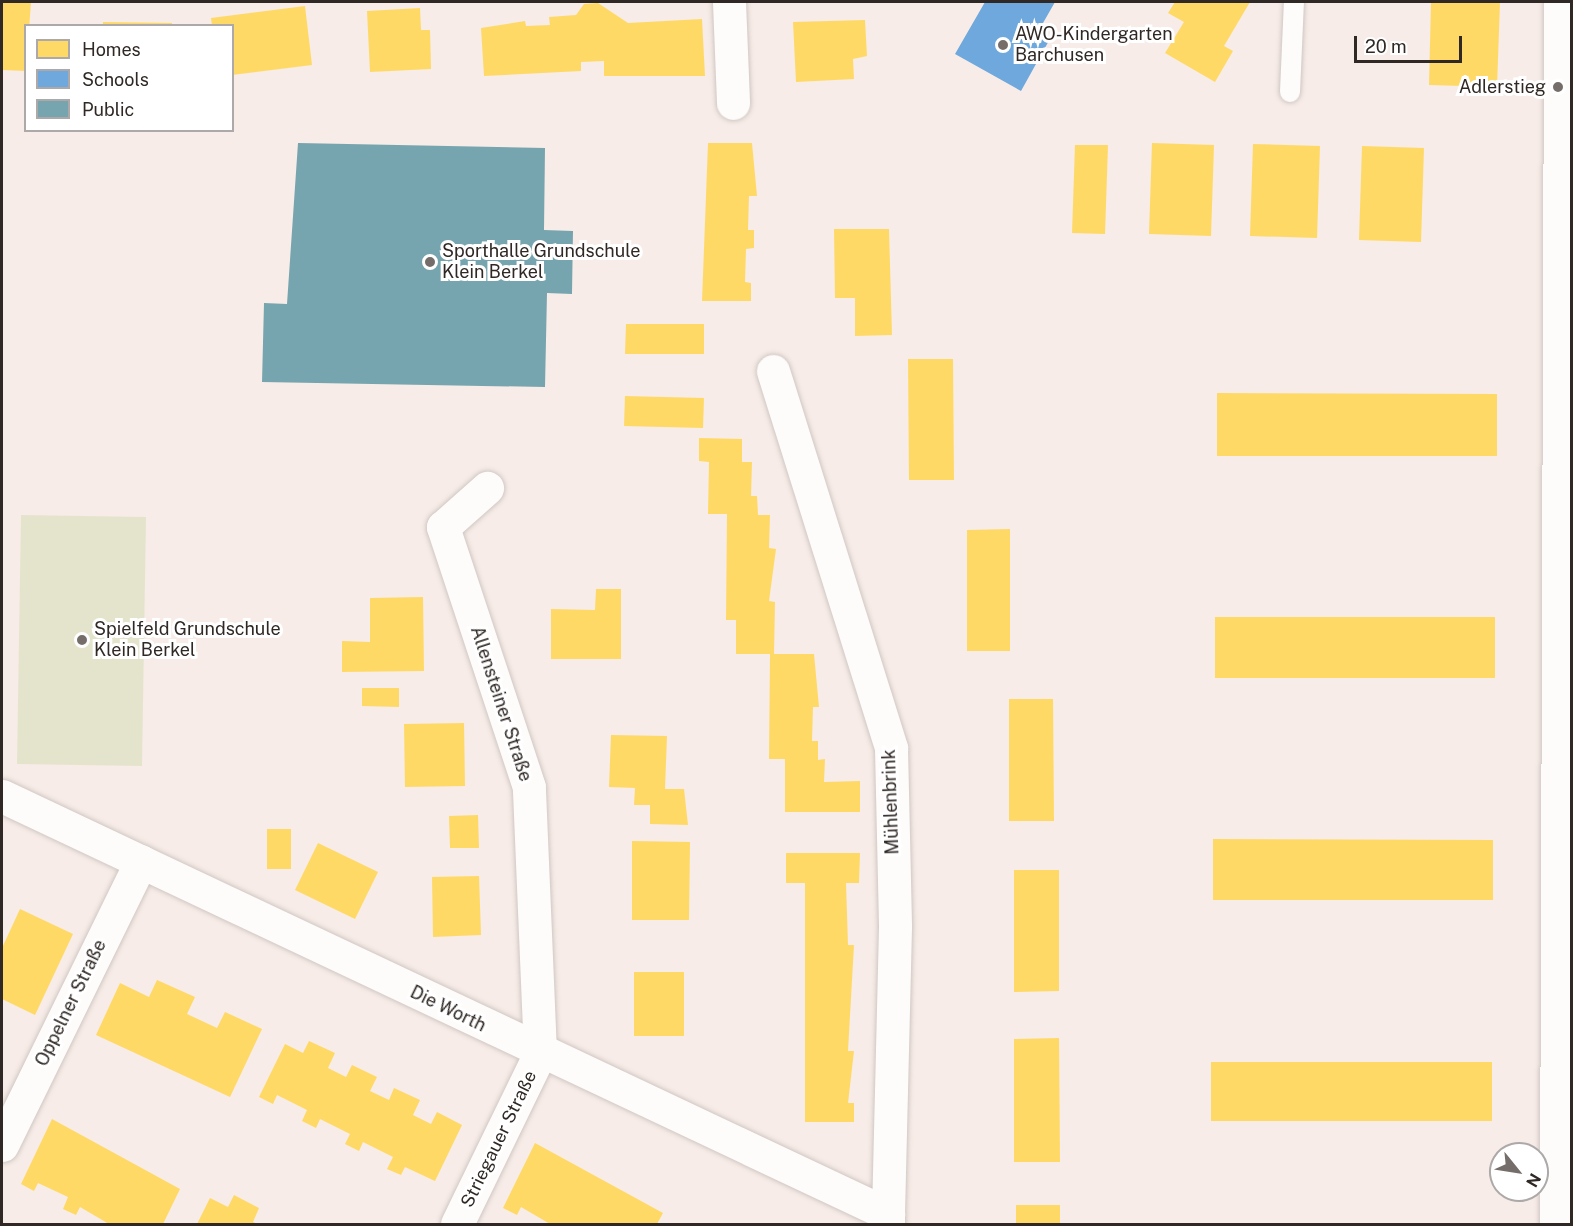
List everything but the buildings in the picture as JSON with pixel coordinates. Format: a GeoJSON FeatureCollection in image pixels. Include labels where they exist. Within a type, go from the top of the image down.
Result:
{"type":"FeatureCollection","features":[{"type":"Feature","properties":{"kind":"street"},"geometry":{"type":"LineString","coordinates":[[729,2],[733,103]]}},
{"type":"Feature","properties":{"kind":"street"},"geometry":{"type":"LineString","coordinates":[[1556,1224],[1565,991],[1560,2]]}},
{"type":"Feature","properties":{"kind":"street","name":"Mühlenbrink"},"geometry":{"type":"LineString","coordinates":[[773,371],[891,748],[895,927],[888,1219]]}},
{"type":"Feature","properties":{"kind":"street","name":"Allensteiner Straße"},"geometry":{"type":"LineString","coordinates":[[487,488],[442,527],[529,787],[540,1053]]}},
{"type":"Feature","properties":{"kind":"street","name":"Die Worth"},"geometry":{"type":"LineString","coordinates":[[2,796],[888,1219]]}},
{"type":"Feature","properties":{"kind":"street","name":"Oppelner Straße"},"geometry":{"type":"LineString","coordinates":[[2,1145],[141,861]]}},
{"type":"Feature","properties":{"kind":"street","name":"Striegauer Straße"},"geometry":{"type":"LineString","coordinates":[[457,1224],[540,1053]]}},
{"type":"Feature","properties":{"kind":"lane"},"geometry":{"type":"LineString","coordinates":[[1290,92],[1294,2]]}},
{"type":"Feature","properties":{"kind":"green space","name":"Spielfeld Grundschule Klein Berkel"},"geometry":{"type":"Polygon","coordinates":[[[21,515],[146,517],[142,766],[17,764],[21,515]]]}},
{"type":"Feature","properties":{"kind":"place","name":"AWO-Kindergarten Barchusen"},"geometry":{"type":"Point","coordinates":[1003,45]}},
{"type":"Feature","properties":{"kind":"place","name":"Adlerstieg"},"geometry":{"type":"Point","coordinates":[1558,87]}},
{"type":"Feature","properties":{"kind":"place","name":"Sporthalle Grundschule Klein Berkel"},"geometry":{"type":"Point","coordinates":[430,262]}},
{"type":"Feature","properties":{"kind":"place","name":"Spielfeld Grundschule Klein Berkel"},"geometry":{"type":"Point","coordinates":[82,640]}}]}
